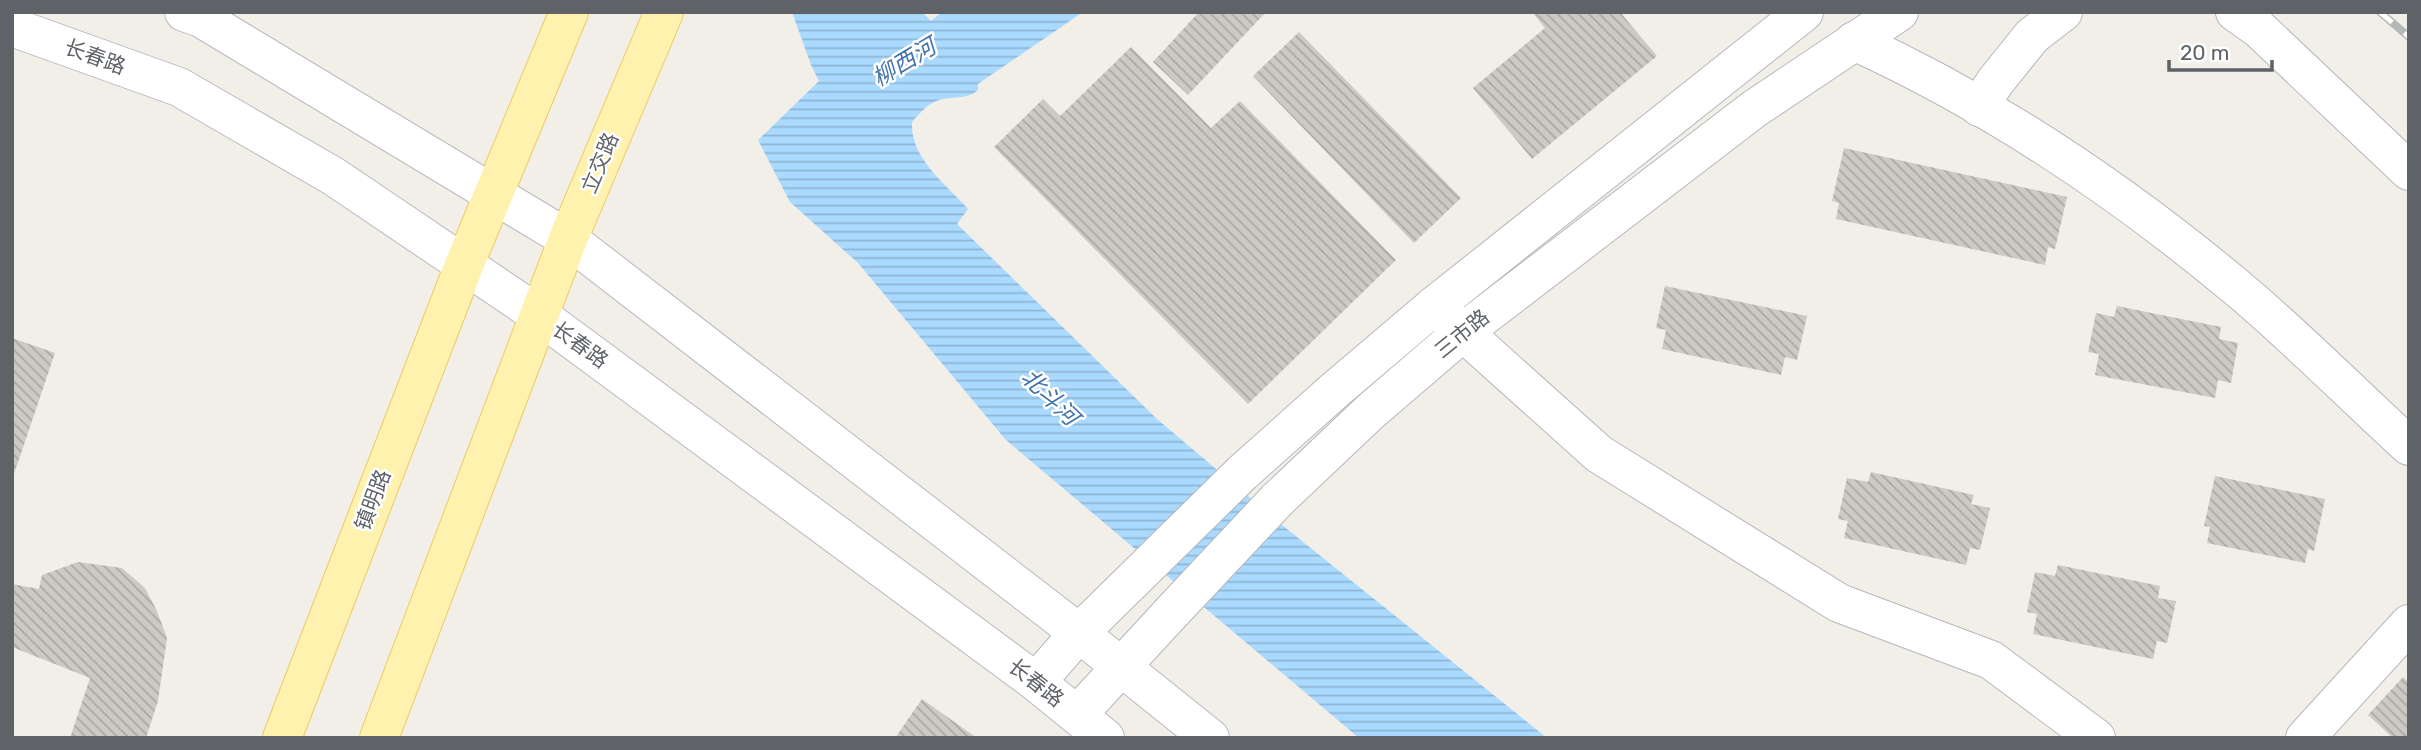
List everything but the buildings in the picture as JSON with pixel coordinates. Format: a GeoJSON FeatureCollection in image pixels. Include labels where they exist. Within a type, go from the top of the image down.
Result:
{"type":"FeatureCollection","features":[{"type":"Feature","properties":{"kind":"main road"},"geometry":{"type":"LineString","coordinates":[[465,263],[569,12]]}},
{"type":"Feature","properties":{"kind":"main road","name":"立交路"},"geometry":{"type":"LineString","coordinates":[[539,315],[568,239],[664,12]]}},
{"type":"Feature","properties":{"kind":"main road","name":"镇明路"},"geometry":{"type":"LineString","coordinates":[[282,738],[465,263]]}},
{"type":"Feature","properties":{"kind":"main road"},"geometry":{"type":"LineString","coordinates":[[379,738],[539,315]]}},
{"type":"Feature","properties":{"kind":"street"},"geometry":{"type":"LineString","coordinates":[[184,12],[201,18],[568,239],[1079,633],[1210,738]]}},
{"type":"Feature","properties":{"kind":"street","name":"三市路"},"geometry":{"type":"LineString","coordinates":[[1036,682],[1079,633],[1242,473],[1335,390],[1434,306],[1804,12]]}},
{"type":"Feature","properties":{"kind":"street","name":"三市路"},"geometry":{"type":"LineString","coordinates":[[1091,726],[1120,666],[1277,500],[1371,411],[1463,332],[1754,109],[1899,12]]}},
{"type":"Feature","properties":{"kind":"street"},"geometry":{"type":"LineString","coordinates":[[1979,107],[1995,82],[2032,36],[2063,12]]}},
{"type":"Feature","properties":{"kind":"street"},"geometry":{"type":"LineString","coordinates":[[2235,12],[2259,29],[2409,171]]}},
{"type":"Feature","properties":{"kind":"street","name":"长春路"},"geometry":{"type":"LineString","coordinates":[[12,27],[179,87],[333,176],[539,315],[1036,682],[1091,726]]}},
{"type":"Feature","properties":{"kind":"street"},"geometry":{"type":"LineString","coordinates":[[1854,41],[1904,64],[1979,107],[2123,198],[2242,292],[2409,446]]}},
{"type":"Feature","properties":{"kind":"street"},"geometry":{"type":"LineString","coordinates":[[1434,306],[1600,454],[1839,603],[1991,660],[2096,738]]}},
{"type":"Feature","properties":{"kind":"street"},"geometry":{"type":"LineString","coordinates":[[2305,738],[2409,624]]}},
{"type":"Feature","properties":{"kind":"water"},"geometry":{"type":"Polygon","coordinates":[[[792,12],[922,12],[931,21],[942,12],[1083,12],[978,84],[978,90],[964,97],[935,101],[912,122],[913,135],[923,158],[968,209],[957,224],[1157,419],[1282,525],[1547,738],[1359,738],[1006,440],[858,263],[790,202],[758,140],[819,81],[792,12]]]}},
{"type":"Feature","properties":{"kind":"railway"},"geometry":{"type":"LineString","coordinates":[[2380,12],[2409,37]]}},
{"type":"Feature","properties":{"kind":"water label","name":"柳西河"},"geometry":{"type":"Point","coordinates":[904,62]}},
{"type":"Feature","properties":{"kind":"water label","name":"北斗河"},"geometry":{"type":"Point","coordinates":[1050,397]}}]}
